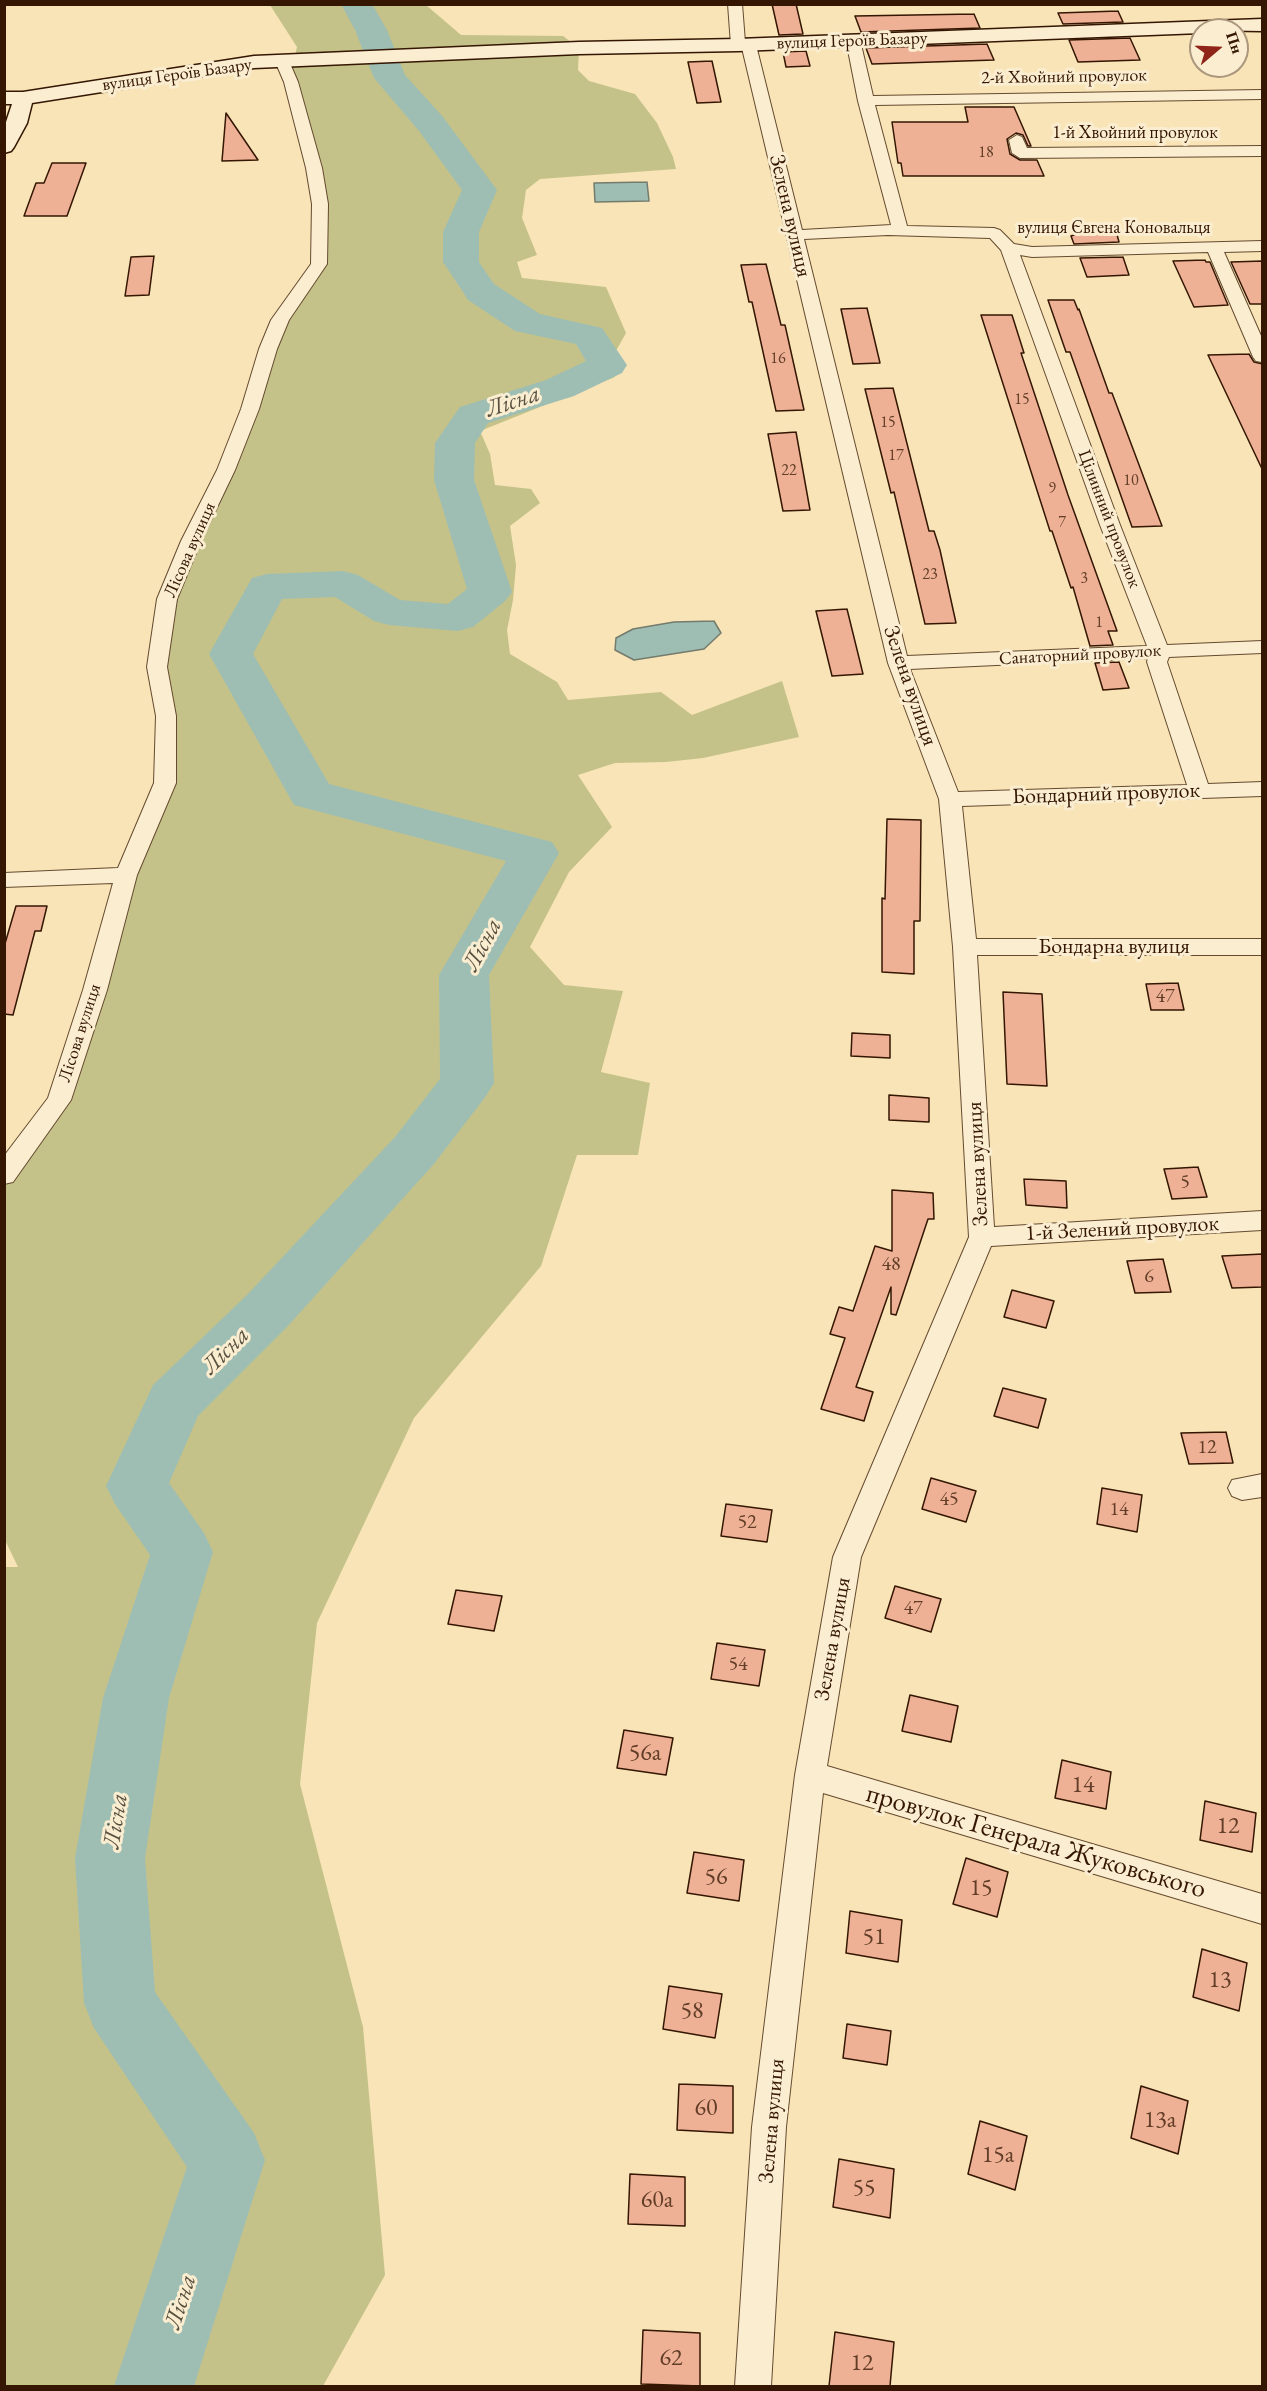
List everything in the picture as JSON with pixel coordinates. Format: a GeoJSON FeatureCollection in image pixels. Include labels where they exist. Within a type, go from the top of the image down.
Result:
{"type":"FeatureCollection","features":[{"type":"Feature","properties":{"kind":"main road","name":"вулиця Героїв Базару"},"geometry":{"type":"LineString","coordinates":[[14,98],[254,62],[1263,25]]}},
{"type":"Feature","properties":{"kind":"main road"},"geometry":{"type":"LineString","coordinates":[[4,147],[17,123],[14,98]]}},
{"type":"Feature","properties":{"kind":"street","name":"Зелена вулиця"},"geometry":{"type":"LineString","coordinates":[[735,4],[795,235],[898,663],[950,799],[965,946],[982,1237],[847,1557],[810,1775],[770,2127],[753,2386]]}},
{"type":"Feature","properties":{"kind":"street"},"geometry":{"type":"LineString","coordinates":[[853,40],[866,101],[900,230]]}},
{"type":"Feature","properties":{"kind":"street","name":"Лісова вулиця"},"geometry":{"type":"LineString","coordinates":[[4,1175],[59,1100],[95,990],[126,874],[165,783],[166,716],[157,667],[166,599],[226,470],[280,320],[319,264],[320,204],[314,168],[291,82],[282,61]]}},
{"type":"Feature","properties":{"kind":"street","name":"2-й Хвойний провулок"},"geometry":{"type":"LineString","coordinates":[[866,101],[1263,94]]}},
{"type":"Feature","properties":{"kind":"street","name":"1-й Хвойний провулок"},"geometry":{"type":"LineString","coordinates":[[1017,140],[1020,153],[1263,152]]}},
{"type":"Feature","properties":{"kind":"street","name":"вулиця Євгена Коновальця"},"geometry":{"type":"LineString","coordinates":[[795,235],[900,230],[994,233],[1009,248],[1032,252],[1263,246]]}},
{"type":"Feature","properties":{"kind":"street","name":"Цілинний провулок"},"geometry":{"type":"LineString","coordinates":[[1009,248],[1110,525],[1160,652],[1157,662],[1200,791]]}},
{"type":"Feature","properties":{"kind":"street"},"geometry":{"type":"LineString","coordinates":[[1214,248],[1263,357]]}},
{"type":"Feature","properties":{"kind":"street","name":"Санаторний провулок"},"geometry":{"type":"LineString","coordinates":[[898,663],[1263,647]]}},
{"type":"Feature","properties":{"kind":"street","name":"Бондарний провулок"},"geometry":{"type":"LineString","coordinates":[[950,799],[1263,789]]}},
{"type":"Feature","properties":{"kind":"street"},"geometry":{"type":"LineString","coordinates":[[4,880],[126,874]]}},
{"type":"Feature","properties":{"kind":"street","name":"Бондарна вулиця"},"geometry":{"type":"LineString","coordinates":[[965,946],[1263,947]]}},
{"type":"Feature","properties":{"kind":"street","name":"1-й Зелений провулок"},"geometry":{"type":"LineString","coordinates":[[982,1237],[1263,1221]]}},
{"type":"Feature","properties":{"kind":"street","name":"провулок Генерала Жуковського"},"geometry":{"type":"LineString","coordinates":[[810,1775],[1263,1909]]}},
{"type":"Feature","properties":{"kind":"shaded area"},"geometry":{"type":"Polygon","coordinates":[[[270,5],[426,5],[461,35],[563,36],[579,48],[578,70],[589,81],[635,94],[657,123],[673,157],[676,169],[540,179],[526,190],[522,218],[537,255],[517,262],[522,278],[606,287],[626,333],[608,365],[615,377],[480,431],[490,454],[495,485],[531,489],[540,503],[510,526],[516,565],[513,600],[507,630],[510,654],[557,682],[568,700],[661,692],[692,715],[782,681],[799,737],[703,758],[666,762],[615,763],[578,775],[612,827],[569,872],[530,947],[564,985],[623,991],[601,1072],[650,1083],[638,1155],[577,1155],[541,1266],[414,1418],[317,1623],[300,1784],[363,2027],[385,2275],[323,2386],[5,2386],[4,1567],[18,1567],[5,1540],[5,1175],[59,1100],[165,783],[167,599],[268,349],[319,264],[320,204],[282,61],[294,60],[297,47],[270,5]]]}},
{"type":"Feature","properties":{"kind":"water"},"geometry":{"type":"Polygon","coordinates":[[[647,182],[649,201],[595,202],[594,183],[647,182]]]}},
{"type":"Feature","properties":{"kind":"water"},"geometry":{"type":"Polygon","coordinates":[[[714,621],[721,633],[704,649],[634,660],[615,650],[616,638],[633,629],[674,622],[714,621]]]}},
{"type":"Feature","properties":{"kind":"building"},"geometry":{"type":"Polygon","coordinates":[[[772,4],[796,4],[803,34],[779,35],[772,4]]]}},
{"type":"Feature","properties":{"kind":"building"},"geometry":{"type":"Polygon","coordinates":[[[1118,11],[1123,22],[1063,24],[1058,13],[1118,11]]]}},
{"type":"Feature","properties":{"kind":"building"},"geometry":{"type":"Polygon","coordinates":[[[974,14],[980,28],[861,32],[855,16],[974,14]]]}},
{"type":"Feature","properties":{"kind":"building"},"geometry":{"type":"Polygon","coordinates":[[[1130,38],[1140,60],[1078,62],[1069,40],[1130,38]]]}},
{"type":"Feature","properties":{"kind":"building"},"geometry":{"type":"Polygon","coordinates":[[[987,44],[994,60],[872,64],[866,48],[987,44]]]}},
{"type":"Feature","properties":{"kind":"building"},"geometry":{"type":"Polygon","coordinates":[[[806,51],[810,66],[786,67],[783,52],[806,51]]]}},
{"type":"Feature","properties":{"kind":"building"},"geometry":{"type":"Polygon","coordinates":[[[712,61],[721,102],[697,103],[688,62],[712,61]]]}},
{"type":"Feature","properties":{"kind":"building"},"geometry":{"type":"Polygon","coordinates":[[[965,107],[1014,107],[1031,146],[1028,146],[1023,135],[1016,133],[1007,139],[1010,154],[1020,160],[1037,160],[1044,176],[903,176],[901,163],[898,163],[892,122],[968,122],[965,107]]]}},
{"type":"Feature","properties":{"kind":"building"},"geometry":{"type":"Polygon","coordinates":[[[226,113],[258,160],[222,161],[226,113]]]}},
{"type":"Feature","properties":{"kind":"building"},"geometry":{"type":"Polygon","coordinates":[[[52,163],[86,163],[67,216],[24,216],[36,183],[44,183],[52,163]]]}},
{"type":"Feature","properties":{"kind":"building"},"geometry":{"type":"Polygon","coordinates":[[[1097,227],[1115,227],[1119,242],[1074,244],[1071,236],[1097,227]]]}},
{"type":"Feature","properties":{"kind":"building"},"geometry":{"type":"Polygon","coordinates":[[[154,256],[149,295],[125,296],[131,257],[154,256]]]}},
{"type":"Feature","properties":{"kind":"building"},"geometry":{"type":"Polygon","coordinates":[[[1123,257],[1129,275],[1087,277],[1080,258],[1123,257]]]}},
{"type":"Feature","properties":{"kind":"building"},"geometry":{"type":"Polygon","coordinates":[[[1205,260],[1210,262],[1228,305],[1194,307],[1173,261],[1205,260]]]}},
{"type":"Feature","properties":{"kind":"building"},"geometry":{"type":"Polygon","coordinates":[[[1263,261],[1263,304],[1250,304],[1231,262],[1263,261]]]}},
{"type":"Feature","properties":{"kind":"building"},"geometry":{"type":"Polygon","coordinates":[[[766,264],[781,325],[785,325],[804,410],[776,411],[752,302],[749,302],[741,265],[766,264]]]}},
{"type":"Feature","properties":{"kind":"building"},"geometry":{"type":"Polygon","coordinates":[[[1048,300],[1074,300],[1079,309],[1109,393],[1112,393],[1162,526],[1132,527],[1070,352],[1066,352],[1048,300]]]}},
{"type":"Feature","properties":{"kind":"building"},"geometry":{"type":"Polygon","coordinates":[[[867,308],[880,363],[853,364],[841,309],[867,308]]]}},
{"type":"Feature","properties":{"kind":"building"},"geometry":{"type":"Polygon","coordinates":[[[981,315],[1012,315],[1024,353],[1021,353],[1068,495],[1117,631],[1108,631],[1113,645],[1090,646],[1073,587],[1071,588],[1052,531],[1050,531],[981,315]]]}},
{"type":"Feature","properties":{"kind":"building"},"geometry":{"type":"Polygon","coordinates":[[[1249,354],[1254,362],[1263,364],[1263,471],[1208,355],[1249,354]]]}},
{"type":"Feature","properties":{"kind":"building"},"geometry":{"type":"Polygon","coordinates":[[[893,388],[929,531],[934,531],[940,550],[956,623],[925,624],[894,492],[891,493],[865,389],[893,388]]]}},
{"type":"Feature","properties":{"kind":"building"},"geometry":{"type":"Polygon","coordinates":[[[796,432],[810,510],[783,511],[768,434],[796,432]]]}},
{"type":"Feature","properties":{"kind":"building"},"geometry":{"type":"Polygon","coordinates":[[[847,609],[863,674],[832,676],[816,611],[847,609]]]}},
{"type":"Feature","properties":{"kind":"building"},"geometry":{"type":"Polygon","coordinates":[[[1119,662],[1129,688],[1103,690],[1095,663],[1119,662]]]}},
{"type":"Feature","properties":{"kind":"building"},"geometry":{"type":"Polygon","coordinates":[[[887,819],[921,820],[920,921],[914,921],[914,974],[882,972],[882,898],[885,899],[887,819]]]}},
{"type":"Feature","properties":{"kind":"building"},"geometry":{"type":"Polygon","coordinates":[[[16,906],[47,906],[41,931],[35,931],[13,1015],[4,1014],[4,947],[16,906]]]}},
{"type":"Feature","properties":{"kind":"building"},"geometry":{"type":"Polygon","coordinates":[[[1178,983],[1184,1010],[1151,1010],[1146,984],[1178,983]]]}},
{"type":"Feature","properties":{"kind":"building"},"geometry":{"type":"Polygon","coordinates":[[[1003,992],[1042,994],[1047,1086],[1007,1084],[1003,992]]]}},
{"type":"Feature","properties":{"kind":"building"},"geometry":{"type":"Polygon","coordinates":[[[852,1033],[890,1035],[890,1058],[851,1056],[852,1033]]]}},
{"type":"Feature","properties":{"kind":"building"},"geometry":{"type":"Polygon","coordinates":[[[889,1095],[929,1098],[929,1122],[889,1120],[889,1095]]]}},
{"type":"Feature","properties":{"kind":"building"},"geometry":{"type":"Polygon","coordinates":[[[1198,1167],[1207,1197],[1172,1199],[1164,1169],[1198,1167]]]}},
{"type":"Feature","properties":{"kind":"building"},"geometry":{"type":"Polygon","coordinates":[[[1024,1179],[1066,1181],[1067,1208],[1026,1205],[1024,1179]]]}},
{"type":"Feature","properties":{"kind":"building"},"geometry":{"type":"Polygon","coordinates":[[[892,1190],[933,1193],[934,1219],[928,1219],[896,1315],[891,1314],[891,1287],[856,1387],[873,1392],[864,1421],[821,1409],[845,1338],[830,1334],[839,1307],[853,1311],[875,1246],[892,1251],[892,1190]]]}},
{"type":"Feature","properties":{"kind":"building"},"geometry":{"type":"Polygon","coordinates":[[[1263,1254],[1263,1287],[1232,1288],[1222,1256],[1263,1254]]]}},
{"type":"Feature","properties":{"kind":"building"},"geometry":{"type":"Polygon","coordinates":[[[1163,1259],[1171,1292],[1135,1293],[1127,1261],[1163,1259]]]}},
{"type":"Feature","properties":{"kind":"building"},"geometry":{"type":"Polygon","coordinates":[[[1012,1290],[1054,1301],[1046,1328],[1004,1317],[1012,1290]]]}},
{"type":"Feature","properties":{"kind":"building"},"geometry":{"type":"Polygon","coordinates":[[[1003,1388],[1046,1399],[1038,1428],[994,1416],[1003,1388]]]}},
{"type":"Feature","properties":{"kind":"building"},"geometry":{"type":"Polygon","coordinates":[[[1226,1432],[1233,1463],[1189,1464],[1181,1433],[1226,1432]]]}},
{"type":"Feature","properties":{"kind":"building"},"geometry":{"type":"Polygon","coordinates":[[[931,1478],[976,1491],[966,1522],[922,1509],[931,1478]]]}},
{"type":"Feature","properties":{"kind":"building"},"geometry":{"type":"Polygon","coordinates":[[[1102,1488],[1142,1495],[1137,1532],[1097,1524],[1102,1488]]]}},
{"type":"Feature","properties":{"kind":"building"},"geometry":{"type":"Polygon","coordinates":[[[726,1504],[772,1510],[767,1542],[721,1536],[726,1504]]]}},
{"type":"Feature","properties":{"kind":"building"},"geometry":{"type":"Polygon","coordinates":[[[895,1586],[941,1599],[931,1632],[885,1618],[895,1586]]]}},
{"type":"Feature","properties":{"kind":"building"},"geometry":{"type":"Polygon","coordinates":[[[456,1590],[502,1596],[494,1631],[448,1624],[456,1590]]]}},
{"type":"Feature","properties":{"kind":"building"},"geometry":{"type":"Polygon","coordinates":[[[717,1643],[765,1650],[759,1686],[711,1679],[717,1643]]]}},
{"type":"Feature","properties":{"kind":"building"},"geometry":{"type":"Polygon","coordinates":[[[910,1695],[958,1706],[951,1742],[902,1731],[910,1695]]]}},
{"type":"Feature","properties":{"kind":"building"},"geometry":{"type":"Polygon","coordinates":[[[624,1730],[673,1738],[666,1775],[617,1768],[624,1730]]]}},
{"type":"Feature","properties":{"kind":"building"},"geometry":{"type":"Polygon","coordinates":[[[1062,1760],[1111,1772],[1106,1809],[1055,1798],[1062,1760]]]}},
{"type":"Feature","properties":{"kind":"building"},"geometry":{"type":"Polygon","coordinates":[[[1205,1801],[1256,1813],[1252,1852],[1200,1840],[1205,1801]]]}},
{"type":"Feature","properties":{"kind":"building"},"geometry":{"type":"Polygon","coordinates":[[[694,1852],[744,1860],[739,1901],[687,1893],[694,1852]]]}},
{"type":"Feature","properties":{"kind":"building"},"geometry":{"type":"Polygon","coordinates":[[[966,1858],[1008,1872],[997,1917],[953,1904],[966,1858]]]}},
{"type":"Feature","properties":{"kind":"building"},"geometry":{"type":"Polygon","coordinates":[[[850,1911],[902,1920],[898,1962],[846,1953],[850,1911]]]}},
{"type":"Feature","properties":{"kind":"building"},"geometry":{"type":"Polygon","coordinates":[[[1202,1949],[1247,1963],[1239,2011],[1193,1997],[1202,1949]]]}},
{"type":"Feature","properties":{"kind":"building"},"geometry":{"type":"Polygon","coordinates":[[[669,1986],[722,1994],[715,2038],[663,2029],[669,1986]]]}},
{"type":"Feature","properties":{"kind":"building"},"geometry":{"type":"Polygon","coordinates":[[[847,2024],[891,2031],[887,2065],[843,2058],[847,2024]]]}},
{"type":"Feature","properties":{"kind":"building"},"geometry":{"type":"Polygon","coordinates":[[[679,2084],[733,2086],[733,2133],[677,2130],[679,2084]]]}},
{"type":"Feature","properties":{"kind":"building"},"geometry":{"type":"Polygon","coordinates":[[[1141,2086],[1188,2101],[1178,2154],[1131,2138],[1141,2086]]]}},
{"type":"Feature","properties":{"kind":"building"},"geometry":{"type":"Polygon","coordinates":[[[980,2121],[1027,2136],[1015,2190],[968,2174],[980,2121]]]}},
{"type":"Feature","properties":{"kind":"building"},"geometry":{"type":"Polygon","coordinates":[[[839,2159],[894,2169],[890,2218],[833,2207],[839,2159]]]}},
{"type":"Feature","properties":{"kind":"building"},"geometry":{"type":"Polygon","coordinates":[[[630,2174],[685,2177],[685,2226],[628,2224],[630,2174]]]}},
{"type":"Feature","properties":{"kind":"building"},"geometry":{"type":"Polygon","coordinates":[[[643,2330],[700,2333],[700,2386],[641,2384],[643,2330]]]}},
{"type":"Feature","properties":{"kind":"building"},"geometry":{"type":"Polygon","coordinates":[[[835,2332],[894,2342],[890,2386],[829,2386],[835,2332]]]}},
{"type":"Feature","properties":{"kind":"waterway","name":"Лісна"},"geometry":{"type":"LineString","coordinates":[[154,2386],[227,2160],[120,2003],[110,1858],[136,1698],[182,1552],[137,1486],[174,1402],[267,1311],[414,1151],[467,1083],[464,975],[535,853],[311,794],[231,654],[267,587],[343,584],[389,612],[458,618],[490,592],[454,480],[455,443],[474,415],[560,388],[608,365],[589,336],[528,323],[481,292],[461,262],[461,232],[480,190],[431,124],[390,78],[371,30],[356,4]]}}]}
